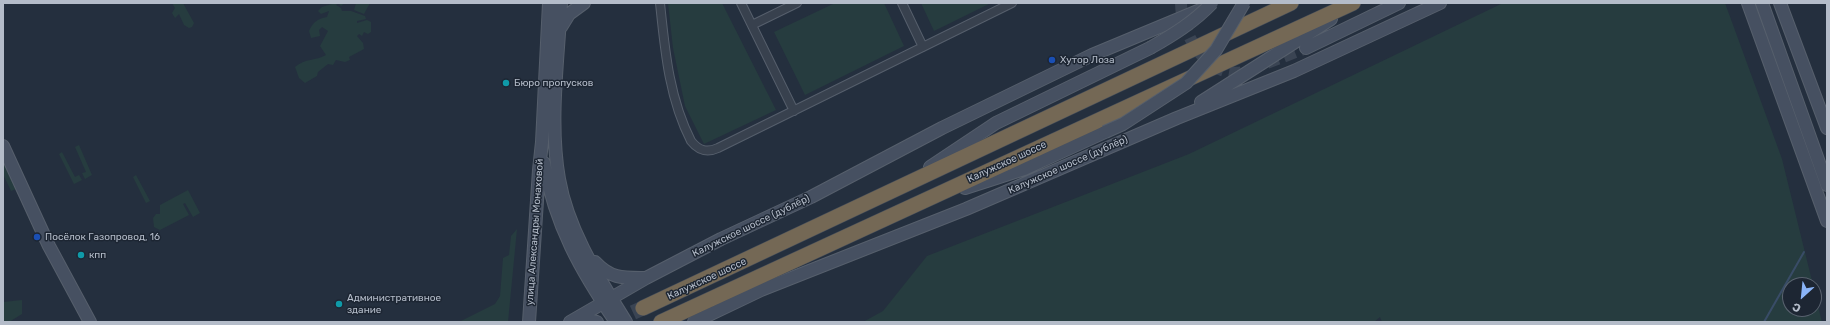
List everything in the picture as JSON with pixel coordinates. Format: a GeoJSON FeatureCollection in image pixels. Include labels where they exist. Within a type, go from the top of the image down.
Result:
{"type":"FeatureCollection","features":[{"type":"Feature","properties":{"kind":"highway","name":"Калужское шоссе"},"geometry":{"type":"LineString","coordinates":[[643,308],[1291,3]]}},
{"type":"Feature","properties":{"kind":"highway","name":"Калужское шоссе"},"geometry":{"type":"LineString","coordinates":[[661,322],[1353,3]]}},
{"type":"Feature","properties":{"kind":"main road","name":"улица Александры Монаховой"},"geometry":{"type":"LineString","coordinates":[[529,322],[542,142],[549,3]]}},
{"type":"Feature","properties":{"kind":"main road","name":"улица Александры Монаховой"},"geometry":{"type":"LineString","coordinates":[[561,3],[554,119],[555,154],[559,181],[563,195],[598,286]]}},
{"type":"Feature","properties":{"kind":"main road"},"geometry":{"type":"LineString","coordinates":[[559,30],[569,14],[584,3]]}},
{"type":"Feature","properties":{"kind":"main road"},"geometry":{"type":"LineString","coordinates":[[904,185],[996,123],[1150,48],[1178,32],[1202,14],[1212,3]]}},
{"type":"Feature","properties":{"kind":"main road","name":"Калужское шоссе (дублёр)"},"geometry":{"type":"LineString","coordinates":[[572,321],[646,278],[721,239],[811,197],[942,128],[1092,55],[1218,3]]}},
{"type":"Feature","properties":{"kind":"main road"},"geometry":{"type":"LineString","coordinates":[[917,204],[1024,169],[1123,124],[1186,83],[1216,50],[1244,3]]}},
{"type":"Feature","properties":{"kind":"main road"},"geometry":{"type":"LineString","coordinates":[[1177,118],[1356,3]]}},
{"type":"Feature","properties":{"kind":"main road"},"geometry":{"type":"LineString","coordinates":[[1306,48],[1399,3]]}},
{"type":"Feature","properties":{"kind":"main road","name":"Калужское шоссе (дублёр)"},"geometry":{"type":"LineString","coordinates":[[694,322],[761,290],[966,209],[1177,118],[1294,71],[1440,3]]}},
{"type":"Feature","properties":{"kind":"main road"},"geometry":{"type":"LineString","coordinates":[[1748,3],[1827,221]]}},
{"type":"Feature","properties":{"kind":"main road"},"geometry":{"type":"LineString","coordinates":[[1762,3],[1827,185]]}},
{"type":"Feature","properties":{"kind":"main road"},"geometry":{"type":"LineString","coordinates":[[1780,3],[1827,128]]}},
{"type":"Feature","properties":{"kind":"main road","name":"улица Александры Монаховой"},"geometry":{"type":"LineString","coordinates":[[542,142],[548,188],[557,216],[576,260],[598,286]]}},
{"type":"Feature","properties":{"kind":"main road"},"geometry":{"type":"LineString","coordinates":[[3,146],[49,246],[90,322]]}},
{"type":"Feature","properties":{"kind":"main road"},"geometry":{"type":"LineString","coordinates":[[585,252],[609,274],[619,277],[646,278]]}},
{"type":"Feature","properties":{"kind":"main road"},"geometry":{"type":"LineString","coordinates":[[598,286],[607,301],[616,322]]}},
{"type":"Feature","properties":{"kind":"main road"},"geometry":{"type":"LineString","coordinates":[[607,301],[626,322]]}},
{"type":"Feature","properties":{"kind":"main road"},"geometry":{"type":"LineString","coordinates":[[572,321],[589,320],[597,322]]}},
{"type":"Feature","properties":{"kind":"street"},"geometry":{"type":"LineString","coordinates":[[660,3],[666,62],[671,87],[689,136],[697,148],[705,151],[712,150],[794,111],[1012,3]]}},
{"type":"Feature","properties":{"kind":"street"},"geometry":{"type":"LineString","coordinates":[[741,3],[794,111]]}},
{"type":"Feature","properties":{"kind":"street"},"geometry":{"type":"LineString","coordinates":[[752,25],[796,3]]}},
{"type":"Feature","properties":{"kind":"street"},"geometry":{"type":"LineString","coordinates":[[902,3],[923,47]]}},
{"type":"Feature","properties":{"kind":"green space"},"geometry":{"type":"Polygon","coordinates":[[[172,3],[183,3],[194,23],[192,27],[189,28],[184,25],[179,14],[175,18],[172,13],[175,8],[172,3]]]}},
{"type":"Feature","properties":{"kind":"green space"},"geometry":{"type":"Polygon","coordinates":[[[338,3],[336,5],[341,8],[342,11],[351,11],[365,16],[366,19],[357,21],[357,23],[367,20],[371,22],[371,32],[368,34],[364,32],[362,36],[359,34],[357,36],[363,43],[364,49],[349,57],[350,60],[345,62],[336,60],[333,65],[328,64],[318,72],[317,76],[305,83],[299,78],[295,67],[303,62],[326,55],[320,46],[328,31],[322,27],[319,30],[320,36],[311,38],[309,31],[316,21],[327,17],[329,11],[321,14],[318,11],[322,7],[338,3]]]}},
{"type":"Feature","properties":{"kind":"green space"},"geometry":{"type":"Polygon","coordinates":[[[338,3],[345,3],[341,6],[338,3]]]}},
{"type":"Feature","properties":{"kind":"green space"},"geometry":{"type":"Polygon","coordinates":[[[356,3],[370,3],[364,14],[354,10],[356,3]]]}},
{"type":"Feature","properties":{"kind":"green space"},"geometry":{"type":"Polygon","coordinates":[[[668,3],[722,3],[776,110],[704,144],[685,106],[673,48],[668,3]]]}},
{"type":"Feature","properties":{"kind":"green space"},"geometry":{"type":"Polygon","coordinates":[[[835,3],[884,3],[904,46],[805,95],[774,32],[835,3]]]}},
{"type":"Feature","properties":{"kind":"green space"},"geometry":{"type":"Polygon","coordinates":[[[921,3],[991,3],[934,31],[921,3]]]}},
{"type":"Feature","properties":{"kind":"green space"},"geometry":{"type":"Polygon","coordinates":[[[1503,3],[1725,3],[1782,159],[1811,277],[1782,277],[1782,317],[1821,317],[1822,322],[1382,322],[1380,317],[1374,322],[863,322],[883,311],[927,256],[1189,154],[1503,3]]]}},
{"type":"Feature","properties":{"kind":"green space"},"geometry":{"type":"Polygon","coordinates":[[[79,145],[92,175],[85,179],[82,173],[86,172],[75,147],[79,145]]]}},
{"type":"Feature","properties":{"kind":"green space"},"geometry":{"type":"Polygon","coordinates":[[[62,152],[75,177],[79,175],[82,180],[74,184],[59,154],[62,152]]]}},
{"type":"Feature","properties":{"kind":"green space"},"geometry":{"type":"Polygon","coordinates":[[[3,162],[16,189],[11,191],[3,174],[3,162]]]}},
{"type":"Feature","properties":{"kind":"green space"},"geometry":{"type":"Polygon","coordinates":[[[136,175],[150,201],[146,203],[133,177],[136,175]]]}},
{"type":"Feature","properties":{"kind":"green space"},"geometry":{"type":"Polygon","coordinates":[[[188,190],[200,213],[193,217],[185,203],[183,204],[189,215],[160,230],[154,227],[153,218],[156,214],[160,214],[160,205],[188,190]]]}},
{"type":"Feature","properties":{"kind":"green space"},"geometry":{"type":"Polygon","coordinates":[[[517,229],[508,322],[459,322],[495,304],[500,296],[503,258],[509,255],[511,236],[517,229]]]}},
{"type":"Feature","properties":{"kind":"green space"},"geometry":{"type":"Polygon","coordinates":[[[22,300],[22,314],[9,322],[3,322],[3,302],[22,300]]]}},
{"type":"Feature","properties":{"kind":"waterway"},"geometry":{"type":"LineString","coordinates":[[1764,322],[1804,252]]}},
{"type":"Feature","properties":{"kind":"tunnel"},"geometry":{"type":"LineString","coordinates":[[1181,3],[1182,16],[1186,30],[1201,55],[1211,64],[1223,71],[1236,73],[1250,70]]}},
{"type":"Feature","properties":{"kind":"tunnel"},"geometry":{"type":"LineString","coordinates":[[1267,63],[1306,48]]}},
{"type":"Feature","properties":{"kind":"tunnel"},"geometry":{"type":"LineString","coordinates":[[612,322],[643,308]]}},
{"type":"Feature","properties":{"kind":"place","name":"Хутор Лоза"},"geometry":{"type":"Point","coordinates":[1052,60]}},
{"type":"Feature","properties":{"kind":"place","name":"Бюро пропусков"},"geometry":{"type":"Point","coordinates":[506,83]}},
{"type":"Feature","properties":{"kind":"place","name":"Посёлок Газопровод, 16"},"geometry":{"type":"Point","coordinates":[37,237]}},
{"type":"Feature","properties":{"kind":"place","name":"кпп"},"geometry":{"type":"Point","coordinates":[81,255]}},
{"type":"Feature","properties":{"kind":"place","name":"Административное здание"},"geometry":{"type":"Point","coordinates":[339,304]}}]}
